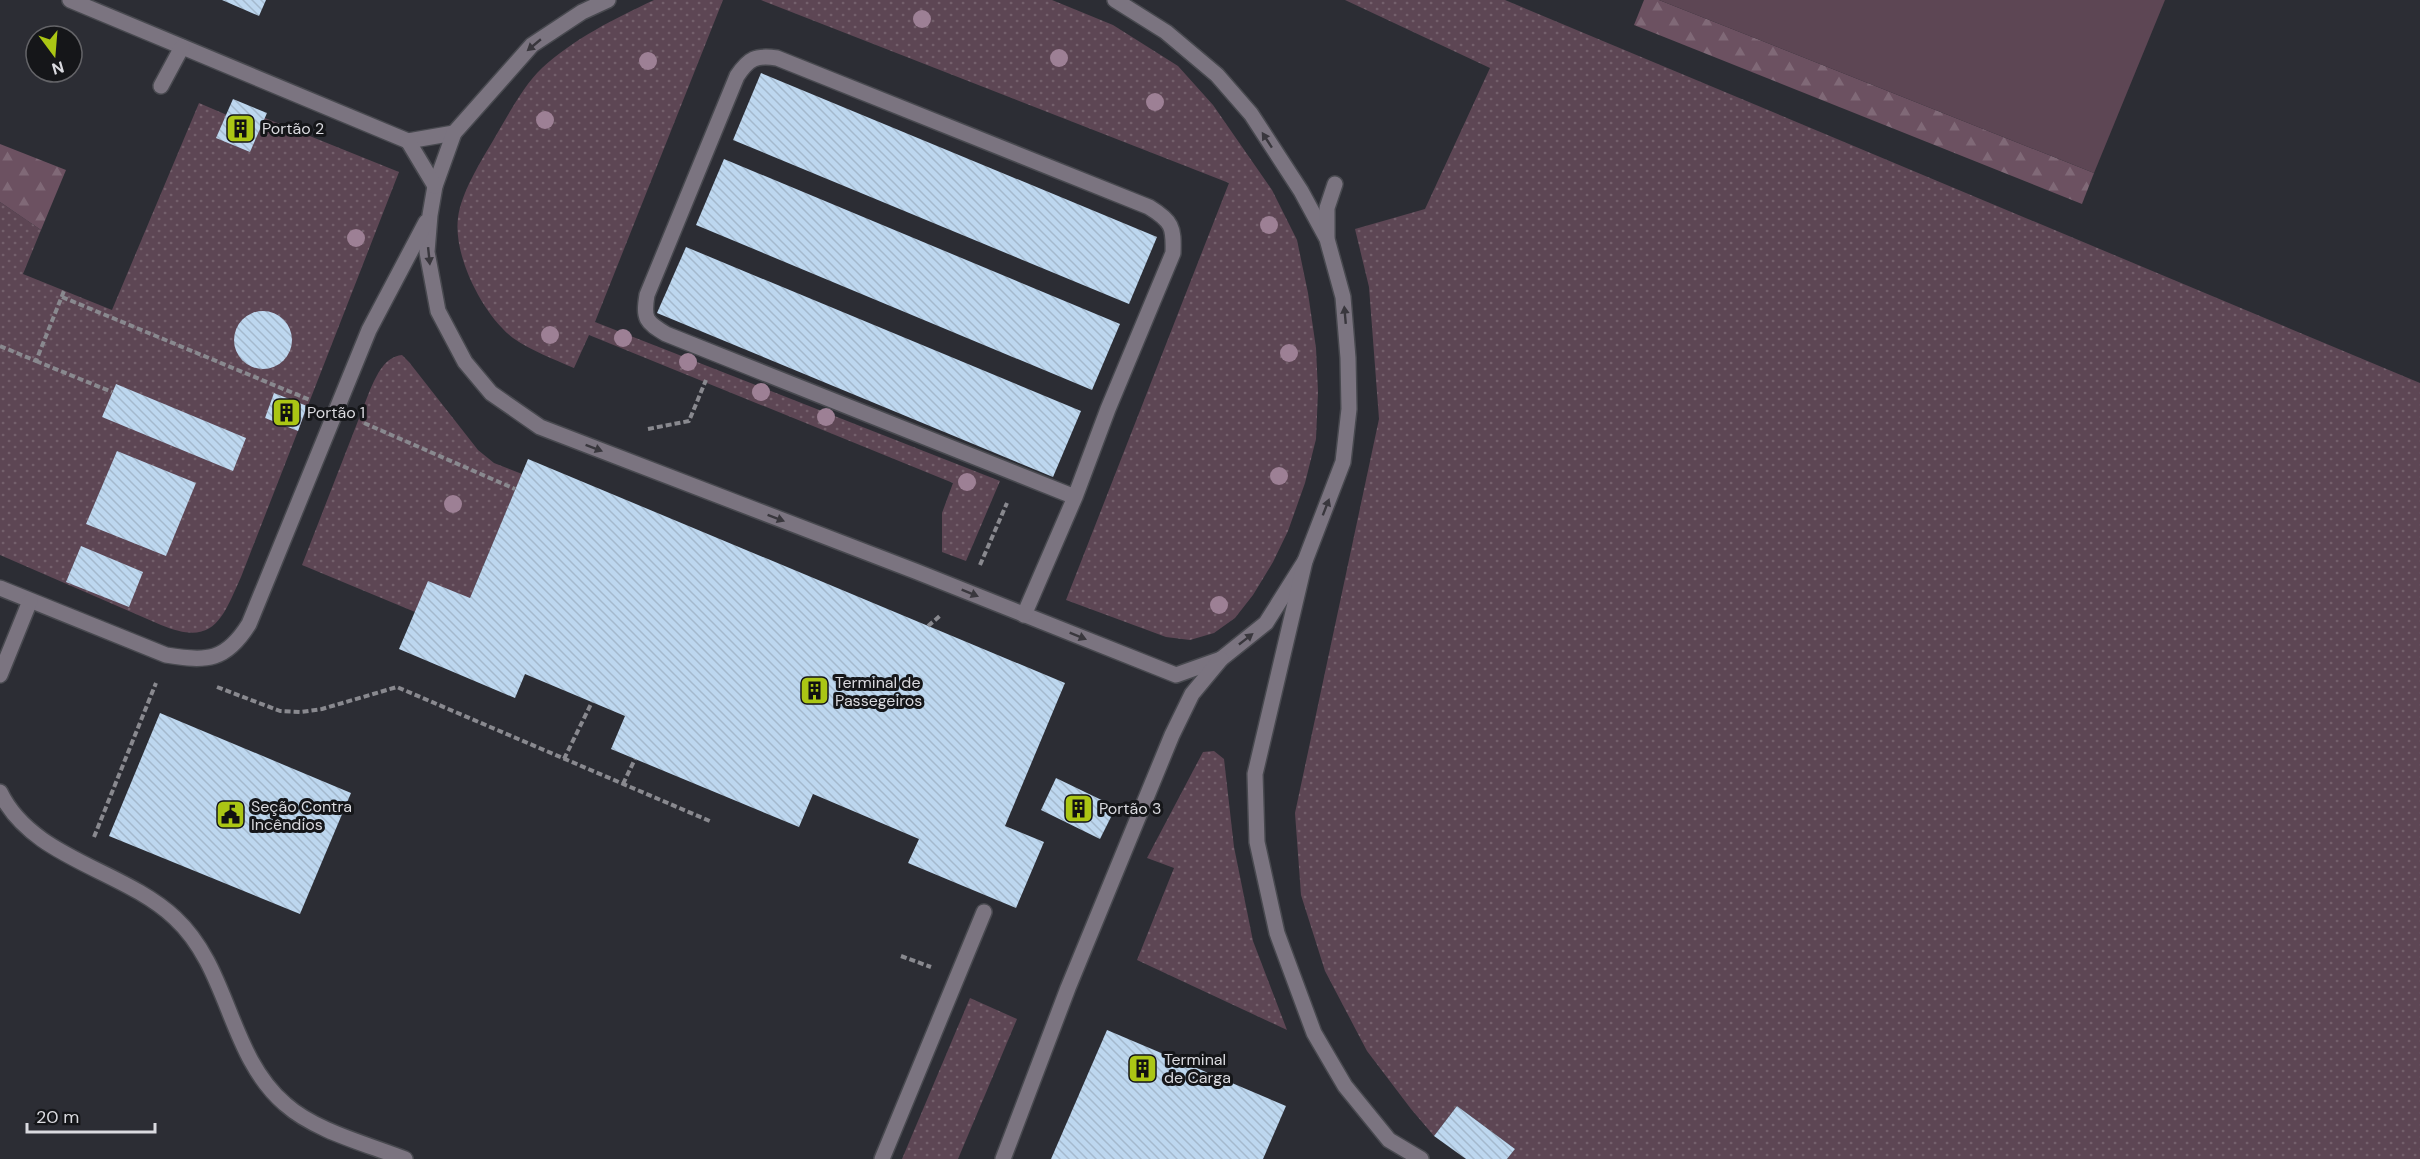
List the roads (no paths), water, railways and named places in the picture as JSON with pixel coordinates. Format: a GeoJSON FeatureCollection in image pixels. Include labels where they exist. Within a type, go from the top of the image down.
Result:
{"type":"FeatureCollection","features":[{"type":"Feature","properties":{"kind":"street"},"geometry":{"type":"LineString","coordinates":[[70,0],[408,141],[454,133]]}},
{"type":"Feature","properties":{"kind":"street"},"geometry":{"type":"LineString","coordinates":[[609,0],[585,6],[532,45],[454,133],[435,186],[427,252],[438,311],[465,362],[491,393],[540,427],[1176,675],[1221,658]]}},
{"type":"Feature","properties":{"kind":"street"},"geometry":{"type":"LineString","coordinates":[[1115,0],[1166,32],[1217,75],[1251,114],[1301,191],[1327,239],[1343,297],[1349,409],[1343,462],[1305,561],[1256,774],[1257,842],[1277,933],[1314,1032],[1345,1086],[1389,1140],[1421,1159]]}},
{"type":"Feature","properties":{"kind":"street"},"geometry":{"type":"LineString","coordinates":[[161,86],[182,47]]}},
{"type":"Feature","properties":{"kind":"street"},"geometry":{"type":"LineString","coordinates":[[1024,615],[1075,497],[1108,409],[1173,253],[1174,233],[1166,217],[1138,202],[777,58],[761,56],[745,63],[737,76],[647,295],[644,311],[649,324],[666,334],[717,355],[1075,497]]}},
{"type":"Feature","properties":{"kind":"street"},"geometry":{"type":"LineString","coordinates":[[408,141],[435,186]]}},
{"type":"Feature","properties":{"kind":"street"},"geometry":{"type":"LineString","coordinates":[[1327,239],[1327,208],[1335,184]]}},
{"type":"Feature","properties":{"kind":"street"},"geometry":{"type":"LineString","coordinates":[[0,588],[166,655],[195,660],[216,656],[237,643],[249,624],[369,330],[430,215]]}},
{"type":"Feature","properties":{"kind":"street"},"geometry":{"type":"LineString","coordinates":[[1003,1159],[1068,988],[1172,735],[1192,694],[1221,658],[1266,623],[1305,561]]}},
{"type":"Feature","properties":{"kind":"street"},"geometry":{"type":"LineString","coordinates":[[0,675],[30,601]]}},
{"type":"Feature","properties":{"kind":"street"},"geometry":{"type":"LineString","coordinates":[[0,792],[14,816],[27,830],[43,841],[134,888],[175,918],[203,952],[259,1077],[285,1105],[317,1124],[405,1159]]}},
{"type":"Feature","properties":{"kind":"street"},"geometry":{"type":"LineString","coordinates":[[882,1159],[984,912]]}},
{"type":"Feature","properties":{"kind":"place","name":"Portão 2"},"geometry":{"type":"Point","coordinates":[241,128]}},
{"type":"Feature","properties":{"kind":"place","name":"Portão 1"},"geometry":{"type":"Point","coordinates":[286,412]}},
{"type":"Feature","properties":{"kind":"place","name":"Terminal de Passegeiros"},"geometry":{"type":"Point","coordinates":[814,691]}},
{"type":"Feature","properties":{"kind":"place","name":"Portão 3"},"geometry":{"type":"Point","coordinates":[1078,808]}},
{"type":"Feature","properties":{"kind":"place","name":"Seção Contra Incêndios"},"geometry":{"type":"Point","coordinates":[230,815]}},
{"type":"Feature","properties":{"kind":"place","name":"Terminal de Carga"},"geometry":{"type":"Point","coordinates":[1143,1068]}}]}
